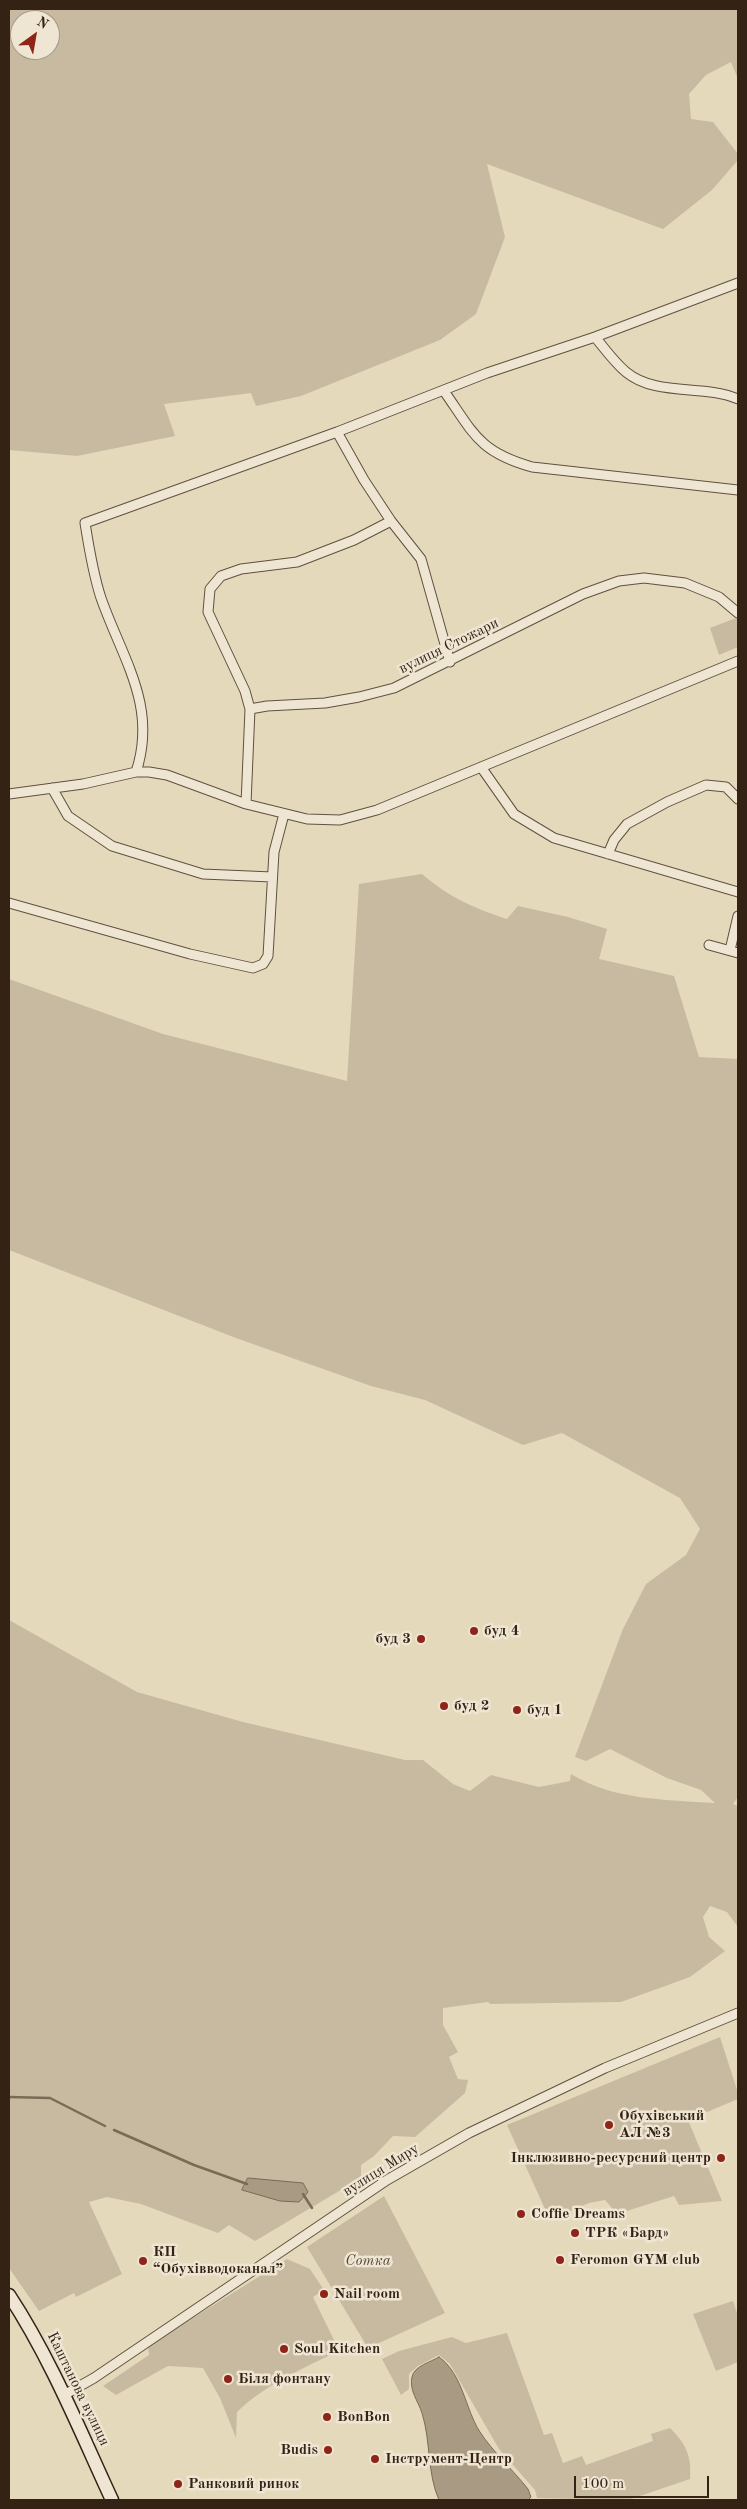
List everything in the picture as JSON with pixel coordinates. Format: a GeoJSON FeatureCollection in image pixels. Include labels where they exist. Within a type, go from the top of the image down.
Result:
{"type":"FeatureCollection","features":[{"type":"Feature","properties":{"kind":"main road","name":"Каштанова вулиця"},"geometry":{"type":"LineString","coordinates":[[9,2296],[27,2323],[64,2395],[112,2500]]}},
{"type":"Feature","properties":{"kind":"street"},"geometry":{"type":"LineString","coordinates":[[136,772],[143,740],[143,717],[139,694],[101,596],[85,524],[337,432],[487,373],[595,337],[738,283]]}},
{"type":"Feature","properties":{"kind":"street"},"geometry":{"type":"LineString","coordinates":[[595,337],[617,363],[639,380],[658,386],[726,394],[738,399]]}},
{"type":"Feature","properties":{"kind":"street"},"geometry":{"type":"LineString","coordinates":[[444,391],[476,438],[494,454],[509,460],[532,467],[738,490]]}},
{"type":"Feature","properties":{"kind":"street"},"geometry":{"type":"LineString","coordinates":[[337,432],[364,480],[391,521],[421,558],[450,662]]}},
{"type":"Feature","properties":{"kind":"street"},"geometry":{"type":"LineString","coordinates":[[246,804],[250,709],[245,691],[208,612],[210,589],[222,576],[241,569],[297,562],[354,540],[391,521]]}},
{"type":"Feature","properties":{"kind":"street","name":"вулиця Стожари"},"geometry":{"type":"LineString","coordinates":[[250,709],[267,706],[325,703],[359,698],[394,688],[450,662],[583,594],[619,581],[644,578],[685,583],[719,597],[738,613]]}},
{"type":"Feature","properties":{"kind":"street"},"geometry":{"type":"LineString","coordinates":[[9,794],[109,780],[136,772],[167,775],[246,804],[284,814],[328,820],[356,816],[377,810],[738,661]]}},
{"type":"Feature","properties":{"kind":"street"},"geometry":{"type":"LineString","coordinates":[[481,767],[503,801],[520,819],[554,838],[738,892]]}},
{"type":"Feature","properties":{"kind":"street"},"geometry":{"type":"LineString","coordinates":[[608,854],[614,840],[627,824],[666,802],[706,785],[726,787],[738,800]]}},
{"type":"Feature","properties":{"kind":"street"},"geometry":{"type":"LineString","coordinates":[[52,788],[68,816],[112,846],[203,874],[272,877]]}},
{"type":"Feature","properties":{"kind":"street"},"geometry":{"type":"LineString","coordinates":[[9,903],[172,949],[253,968],[264,964],[268,956],[274,852],[284,814]]}},
{"type":"Feature","properties":{"kind":"street"},"geometry":{"type":"LineString","coordinates":[[709,945],[734,952],[738,916]]}},
{"type":"Feature","properties":{"kind":"street","name":"вулиця Миру"},"geometry":{"type":"LineString","coordinates":[[64,2395],[94,2378],[388,2180],[469,2133],[605,2068],[738,2013]]}},
{"type":"Feature","properties":{"kind":"green space"},"geometry":{"type":"Polygon","coordinates":[[[9,9],[738,9],[738,79],[731,62],[706,75],[689,94],[691,119],[713,122],[738,154],[738,160],[712,190],[663,229],[487,164],[505,237],[476,314],[440,340],[301,396],[256,406],[251,393],[164,404],[175,436],[77,456],[9,450],[9,9]]]}},
{"type":"Feature","properties":{"kind":"green space"},"geometry":{"type":"Polygon","coordinates":[[[736,618],[738,621],[738,647],[719,655],[710,628],[736,618]]]}},
{"type":"Feature","properties":{"kind":"green space"},"geometry":{"type":"Polygon","coordinates":[[[422,874],[462,901],[507,919],[518,906],[568,917],[607,929],[599,959],[674,976],[699,1057],[738,1059],[738,1797],[733,1804],[738,1806],[738,1927],[727,1912],[710,1906],[703,1917],[709,1937],[725,1951],[690,1977],[621,2002],[490,2004],[488,2002],[443,2008],[443,2025],[458,2052],[449,2057],[458,2079],[468,2080],[465,2093],[415,2137],[393,2136],[374,2156],[361,2165],[361,2178],[255,2241],[229,2225],[218,2233],[141,2204],[107,2197],[89,2202],[122,2274],[76,2297],[74,2293],[39,2311],[9,2268],[9,1620],[137,1692],[243,1722],[405,1760],[423,1760],[453,1784],[470,1791],[491,1775],[539,1787],[570,1781],[571,1774],[587,1783],[622,1794],[715,1803],[701,1790],[667,1778],[610,1749],[586,1761],[575,1757],[623,1629],[646,1584],[686,1555],[700,1529],[680,1498],[562,1433],[523,1445],[425,1400],[371,1386],[236,1338],[9,1250],[9,979],[163,1034],[347,1081],[359,884],[422,874]]]}},
{"type":"Feature","properties":{"kind":"green space","name":"Обухівський АЛ №3"},"geometry":{"type":"Polygon","coordinates":[[[720,2037],[738,2093],[738,2099],[688,2120],[722,2201],[679,2205],[674,2196],[617,2214],[605,2200],[589,2203],[550,2220],[507,2125],[720,2037]]]}},
{"type":"Feature","properties":{"kind":"green space","name":"Сотка"},"geometry":{"type":"Polygon","coordinates":[[[384,2196],[445,2313],[368,2348],[307,2247],[384,2196]]]}},
{"type":"Feature","properties":{"kind":"green space"},"geometry":{"type":"Polygon","coordinates":[[[287,2259],[310,2269],[324,2290],[313,2297],[335,2342],[327,2351],[330,2355],[269,2387],[237,2412],[236,2438],[220,2398],[203,2368],[168,2366],[116,2395],[103,2386],[149,2355],[148,2346],[287,2259]]]}},
{"type":"Feature","properties":{"kind":"green space"},"geometry":{"type":"Polygon","coordinates":[[[733,2301],[738,2316],[738,2362],[716,2371],[693,2314],[733,2301]]]}},
{"type":"Feature","properties":{"kind":"green space"},"geometry":{"type":"Polygon","coordinates":[[[507,2333],[544,2435],[552,2433],[563,2463],[582,2456],[586,2465],[653,2441],[651,2434],[670,2428],[680,2439],[687,2451],[690,2464],[690,2479],[628,2500],[537,2498],[535,2490],[499,2449],[450,2364],[439,2355],[418,2366],[409,2374],[409,2389],[401,2395],[382,2359],[399,2351],[452,2337],[466,2343],[507,2333]]]}},
{"type":"Feature","properties":{"kind":"shaded area"},"geometry":{"type":"Polygon","coordinates":[[[248,2178],[303,2183],[308,2192],[299,2202],[280,2201],[242,2190],[248,2178]]]}},
{"type":"Feature","properties":{"kind":"shaded area"},"geometry":{"type":"Polygon","coordinates":[[[439,2357],[447,2364],[459,2382],[480,2432],[528,2489],[531,2497],[528,2500],[439,2500],[435,2490],[425,2424],[411,2382],[413,2373],[416,2370],[439,2357]]]}},
{"type":"Feature","properties":{"kind":"waterway"},"geometry":{"type":"LineString","coordinates":[[9,2097],[50,2098],[105,2126]]}},
{"type":"Feature","properties":{"kind":"waterway"},"geometry":{"type":"LineString","coordinates":[[114,2130],[194,2165],[247,2184]]}},
{"type":"Feature","properties":{"kind":"waterway"},"geometry":{"type":"LineString","coordinates":[[303,2194],[312,2208]]}},
{"type":"Feature","properties":{"kind":"place","name":"буд 4"},"geometry":{"type":"Point","coordinates":[474,1631]}},
{"type":"Feature","properties":{"kind":"place","name":"буд 3"},"geometry":{"type":"Point","coordinates":[421,1639]}},
{"type":"Feature","properties":{"kind":"place","name":"буд 2"},"geometry":{"type":"Point","coordinates":[444,1706]}},
{"type":"Feature","properties":{"kind":"place","name":"буд 1"},"geometry":{"type":"Point","coordinates":[517,1710]}},
{"type":"Feature","properties":{"kind":"place","name":"Обухівський АЛ №3"},"geometry":{"type":"Point","coordinates":[609,2125]}},
{"type":"Feature","properties":{"kind":"place","name":"Інклюзивно-ресурсний центр"},"geometry":{"type":"Point","coordinates":[721,2158]}},
{"type":"Feature","properties":{"kind":"place","name":"Coffie Dreams"},"geometry":{"type":"Point","coordinates":[521,2214]}},
{"type":"Feature","properties":{"kind":"place","name":"ТРК «Бард»"},"geometry":{"type":"Point","coordinates":[575,2233]}},
{"type":"Feature","properties":{"kind":"place","name":"Feromon GYM club"},"geometry":{"type":"Point","coordinates":[560,2260]}},
{"type":"Feature","properties":{"kind":"place","name":"КП “Обухівводоканал”"},"geometry":{"type":"Point","coordinates":[143,2261]}},
{"type":"Feature","properties":{"kind":"place","name":"Nail room"},"geometry":{"type":"Point","coordinates":[324,2294]}},
{"type":"Feature","properties":{"kind":"place","name":"Soul Kitchen"},"geometry":{"type":"Point","coordinates":[284,2349]}},
{"type":"Feature","properties":{"kind":"place","name":"Біля фонтану"},"geometry":{"type":"Point","coordinates":[228,2379]}},
{"type":"Feature","properties":{"kind":"place","name":"BonBon"},"geometry":{"type":"Point","coordinates":[327,2417]}},
{"type":"Feature","properties":{"kind":"place","name":"Budis"},"geometry":{"type":"Point","coordinates":[328,2450]}},
{"type":"Feature","properties":{"kind":"place","name":"Інструмент-Центр"},"geometry":{"type":"Point","coordinates":[375,2459]}},
{"type":"Feature","properties":{"kind":"place","name":"Ранковий ринок"},"geometry":{"type":"Point","coordinates":[178,2484]}}]}
